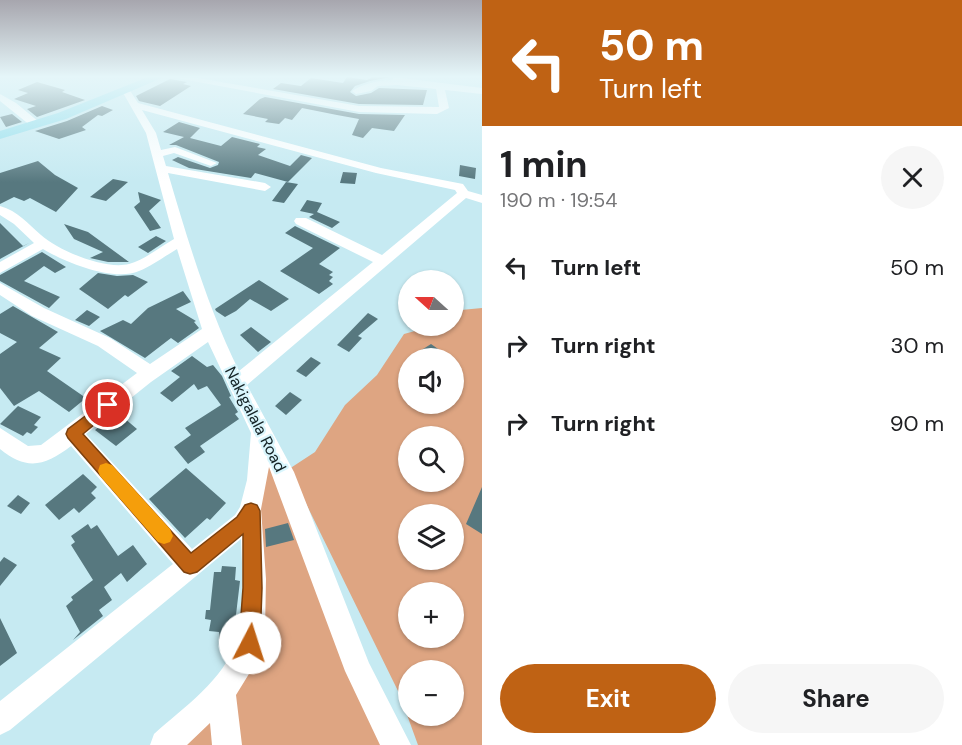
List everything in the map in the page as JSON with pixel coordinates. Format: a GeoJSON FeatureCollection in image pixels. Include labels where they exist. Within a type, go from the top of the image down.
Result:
{"type":"FeatureCollection","features":[{"type":"Feature","properties":{"kind":"main road"},"geometry":{"type":"LineString","coordinates":[[0,135],[79,112]]}},
{"type":"Feature","properties":{"kind":"street"},"geometry":{"type":"LineString","coordinates":[[21,112],[35,124]]}},
{"type":"Feature","properties":{"kind":"street","name":"Nakigalala Road"},"geometry":{"type":"LineString","coordinates":[[138,112],[148,127],[160,161],[181,241],[211,331],[261,434],[283,472],[359,671],[396,745]]}},
{"type":"Feature","properties":{"kind":"street"},"geometry":{"type":"LineString","coordinates":[[176,112],[380,171],[459,187],[464,194],[482,199]]}},
{"type":"Feature","properties":{"kind":"street"},"geometry":{"type":"LineString","coordinates":[[160,161],[175,150],[211,163]]}},
{"type":"Feature","properties":{"kind":"street"},"geometry":{"type":"LineString","coordinates":[[160,161],[264,187]]}},
{"type":"Feature","properties":{"kind":"street"},"geometry":{"type":"LineString","coordinates":[[237,382],[464,194]]}},
{"type":"Feature","properties":{"kind":"street"},"geometry":{"type":"LineString","coordinates":[[0,210],[23,223],[43,244],[94,265],[125,270],[146,263],[181,241]]}},
{"type":"Feature","properties":{"kind":"street"},"geometry":{"type":"LineString","coordinates":[[301,221],[383,261]]}},
{"type":"Feature","properties":{"kind":"street"},"geometry":{"type":"LineString","coordinates":[[0,268],[43,244]]}},
{"type":"Feature","properties":{"kind":"street"},"geometry":{"type":"LineString","coordinates":[[0,288],[38,312],[104,342],[150,373]]}},
{"type":"Feature","properties":{"kind":"street"},"geometry":{"type":"LineString","coordinates":[[0,437],[28,456],[38,456],[48,452],[150,373],[211,331]]}},
{"type":"Feature","properties":{"kind":"street"},"geometry":{"type":"LineString","coordinates":[[73,434],[190,565]]}},
{"type":"Feature","properties":{"kind":"street"},"geometry":{"type":"LineString","coordinates":[[165,745],[221,691],[244,654],[252,630],[251,511],[255,496],[261,434]]}},
{"type":"Feature","properties":{"kind":"street"},"geometry":{"type":"LineString","coordinates":[[0,720],[243,523],[251,511]]}},
{"type":"Feature","properties":{"kind":"street"},"geometry":{"type":"LineString","coordinates":[[221,691],[226,745]]}},
{"type":"Feature","properties":{"kind":"shaded area"},"geometry":{"type":"Polygon","coordinates":[[[482,308],[482,745],[418,745],[411,726],[464,726],[464,660],[398,660],[398,691],[289,469],[315,452],[345,405],[377,375],[403,336],[464,336],[464,310],[482,308]]]}},
{"type":"Feature","properties":{"kind":"shaded area"},"geometry":{"type":"Polygon","coordinates":[[[268,456],[405,745],[151,745],[223,677],[265,584],[258,502],[268,456]]]}},
{"type":"Feature","properties":{"kind":"building"},"geometry":{"type":"Polygon","coordinates":[[[30,112],[52,112],[37,117],[30,112]]]}},
{"type":"Feature","properties":{"kind":"building"},"geometry":{"type":"Polygon","coordinates":[[[89,112],[110,112],[102,116],[98,115],[82,127],[86,130],[59,139],[35,131],[89,112]]]}},
{"type":"Feature","properties":{"kind":"building"},"geometry":{"type":"Polygon","coordinates":[[[246,112],[299,112],[292,120],[285,118],[279,124],[265,122],[268,119],[243,114],[246,112]]]}},
{"type":"Feature","properties":{"kind":"building"},"geometry":{"type":"Polygon","coordinates":[[[322,112],[405,115],[394,131],[372,128],[363,138],[352,135],[359,119],[322,112]]]}},
{"type":"Feature","properties":{"kind":"building"},"geometry":{"type":"Polygon","coordinates":[[[12,114],[22,122],[6,127],[0,117],[12,114]]]}},
{"type":"Feature","properties":{"kind":"building"},"geometry":{"type":"Polygon","coordinates":[[[179,122],[200,128],[190,138],[221,146],[232,137],[260,144],[257,147],[266,149],[258,155],[290,166],[301,155],[312,158],[288,182],[255,173],[251,178],[189,168],[172,160],[178,157],[210,168],[218,165],[219,162],[176,145],[169,145],[184,137],[163,132],[179,122]]]}},
{"type":"Feature","properties":{"kind":"building"},"geometry":{"type":"Polygon","coordinates":[[[38,161],[55,175],[78,188],[56,212],[30,198],[24,201],[14,197],[0,204],[0,173],[38,161]]]}},
{"type":"Feature","properties":{"kind":"building"},"geometry":{"type":"Polygon","coordinates":[[[460,165],[476,168],[475,179],[459,176],[460,165]]]}},
{"type":"Feature","properties":{"kind":"building"},"geometry":{"type":"Polygon","coordinates":[[[343,172],[357,173],[355,184],[340,183],[343,172]]]}},
{"type":"Feature","properties":{"kind":"building"},"geometry":{"type":"Polygon","coordinates":[[[113,179],[128,182],[106,201],[90,197],[113,179]]]}},
{"type":"Feature","properties":{"kind":"building"},"geometry":{"type":"Polygon","coordinates":[[[286,182],[298,184],[284,203],[272,201],[286,182]]]}},
{"type":"Feature","properties":{"kind":"building"},"geometry":{"type":"Polygon","coordinates":[[[138,192],[161,200],[149,211],[161,228],[150,231],[134,207],[140,202],[138,192]]]}},
{"type":"Feature","properties":{"kind":"building"},"geometry":{"type":"Polygon","coordinates":[[[307,200],[322,203],[317,212],[340,222],[332,228],[309,217],[314,214],[300,211],[307,200]]]}},
{"type":"Feature","properties":{"kind":"building"},"geometry":{"type":"Polygon","coordinates":[[[0,223],[23,246],[29,243],[0,259],[0,223]]]}},
{"type":"Feature","properties":{"kind":"building"},"geometry":{"type":"Polygon","coordinates":[[[64,224],[88,232],[129,262],[108,262],[90,258],[103,252],[74,239],[64,224]]]}},
{"type":"Feature","properties":{"kind":"building"},"geometry":{"type":"Polygon","coordinates":[[[295,226],[340,248],[319,264],[333,272],[329,275],[333,277],[329,281],[333,284],[319,294],[280,271],[313,248],[285,233],[295,226]]]}},
{"type":"Feature","properties":{"kind":"building"},"geometry":{"type":"Polygon","coordinates":[[[156,236],[166,241],[148,253],[138,247],[156,236]]]}},
{"type":"Feature","properties":{"kind":"building"},"geometry":{"type":"Polygon","coordinates":[[[42,252],[66,267],[55,273],[44,266],[24,281],[60,297],[49,308],[0,281],[0,275],[42,252]]]}},
{"type":"Feature","properties":{"kind":"building"},"geometry":{"type":"Polygon","coordinates":[[[98,273],[117,276],[133,275],[148,282],[128,297],[125,295],[108,309],[79,289],[98,273]]]}},
{"type":"Feature","properties":{"kind":"building"},"geometry":{"type":"Polygon","coordinates":[[[259,280],[289,299],[271,311],[250,299],[225,317],[216,311],[215,309],[259,280]]]}},
{"type":"Feature","properties":{"kind":"building"},"geometry":{"type":"Polygon","coordinates":[[[183,291],[191,302],[176,309],[196,321],[194,322],[199,328],[178,343],[171,338],[145,358],[100,331],[123,320],[131,324],[148,308],[183,291]]]}},
{"type":"Feature","properties":{"kind":"building"},"geometry":{"type":"Polygon","coordinates":[[[13,306],[58,332],[39,348],[61,358],[47,371],[86,398],[69,412],[39,391],[14,406],[0,388],[0,354],[17,342],[0,333],[0,314],[13,306]]]}},
{"type":"Feature","properties":{"kind":"building"},"geometry":{"type":"Polygon","coordinates":[[[87,310],[100,317],[89,326],[75,320],[87,310]]]}},
{"type":"Feature","properties":{"kind":"building"},"geometry":{"type":"Polygon","coordinates":[[[368,313],[378,319],[358,336],[362,338],[349,352],[337,345],[368,313]]]}},
{"type":"Feature","properties":{"kind":"building"},"geometry":{"type":"Polygon","coordinates":[[[251,327],[271,342],[258,352],[240,335],[251,327]]]}},
{"type":"Feature","properties":{"kind":"building"},"geometry":{"type":"Polygon","coordinates":[[[431,344],[437,348],[425,348],[431,344]]]}},
{"type":"Feature","properties":{"kind":"building"},"geometry":{"type":"Polygon","coordinates":[[[192,356],[207,367],[213,365],[222,376],[231,396],[229,397],[238,412],[235,414],[239,419],[200,446],[205,452],[188,464],[174,447],[191,435],[185,428],[221,405],[207,386],[198,390],[194,384],[172,402],[160,393],[180,377],[171,371],[192,356]]]}},
{"type":"Feature","properties":{"kind":"building"},"geometry":{"type":"Polygon","coordinates":[[[311,357],[321,363],[306,377],[296,371],[311,357]]]}},
{"type":"Feature","properties":{"kind":"building"},"geometry":{"type":"Polygon","coordinates":[[[290,392],[302,400],[286,415],[275,406],[290,392]]]}},
{"type":"Feature","properties":{"kind":"building"},"geometry":{"type":"Polygon","coordinates":[[[18,406],[41,417],[34,425],[38,427],[31,434],[27,432],[23,436],[0,424],[18,406]]]}},
{"type":"Feature","properties":{"kind":"building"},"geometry":{"type":"Polygon","coordinates":[[[117,412],[137,429],[116,446],[95,430],[117,412]]]}},
{"type":"Feature","properties":{"kind":"building"},"geometry":{"type":"Polygon","coordinates":[[[186,468],[226,503],[210,520],[207,518],[185,538],[149,499],[186,468]]]}},
{"type":"Feature","properties":{"kind":"building"},"geometry":{"type":"Polygon","coordinates":[[[83,474],[97,487],[91,493],[96,498],[79,513],[74,508],[59,520],[45,505],[83,474]]]}},
{"type":"Feature","properties":{"kind":"building"},"geometry":{"type":"Polygon","coordinates":[[[482,487],[482,534],[466,524],[482,487]]]}},
{"type":"Feature","properties":{"kind":"building"},"geometry":{"type":"Polygon","coordinates":[[[18,495],[30,503],[21,514],[7,506],[18,495]]]}},
{"type":"Feature","properties":{"kind":"building"},"geometry":{"type":"Polygon","coordinates":[[[288,523],[294,540],[266,547],[265,529],[288,523]]]}},
{"type":"Feature","properties":{"kind":"building"},"geometry":{"type":"Polygon","coordinates":[[[88,524],[91,529],[97,525],[118,556],[133,545],[147,564],[127,582],[121,573],[104,587],[112,600],[99,610],[103,616],[73,640],[80,632],[66,606],[73,600],[71,597],[93,580],[71,545],[75,542],[71,536],[88,524]]]}},
{"type":"Feature","properties":{"kind":"building"},"geometry":{"type":"Polygon","coordinates":[[[4,557],[17,565],[0,586],[0,562],[4,557]]]}},
{"type":"Feature","properties":{"kind":"building"},"geometry":{"type":"Polygon","coordinates":[[[222,566],[236,567],[235,580],[240,581],[233,640],[219,639],[219,632],[209,631],[211,620],[205,619],[206,610],[210,610],[214,572],[221,572],[222,566]]]}},
{"type":"Feature","properties":{"kind":"building"},"geometry":{"type":"Polygon","coordinates":[[[0,618],[17,653],[0,666],[0,618]]]}},
{"type":"Feature","properties":{"kind":"slow traffic"},"geometry":{"type":"LineString","coordinates":[[106,471],[164,536]]}},
{"type":"Feature","properties":{"kind":"route"},"geometry":{"type":"LineString","coordinates":[[108,405],[73,434],[190,565],[243,523],[251,511],[253,588],[250,643]]}}]}
